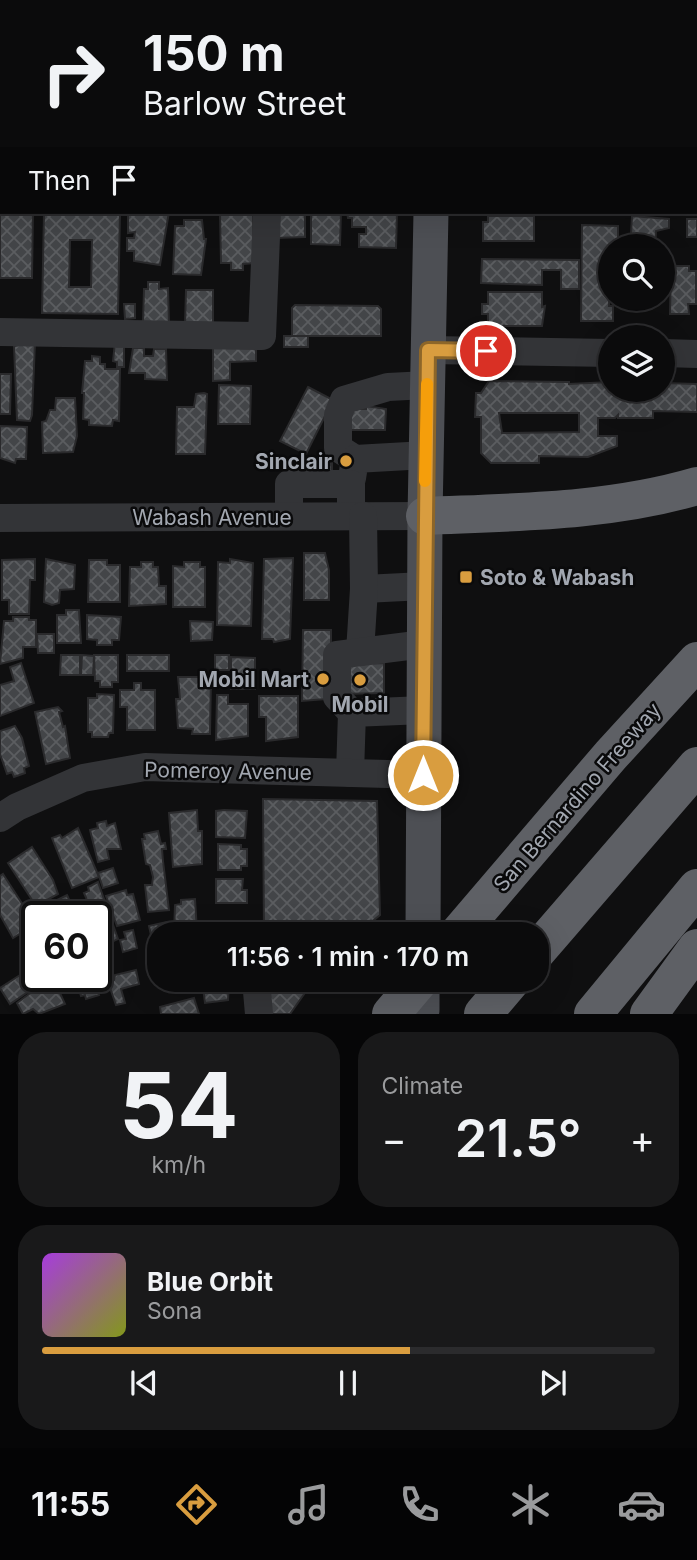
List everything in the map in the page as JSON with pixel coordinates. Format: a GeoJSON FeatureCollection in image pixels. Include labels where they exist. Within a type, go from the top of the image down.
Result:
{"type":"FeatureCollection","features":[{"type":"Feature","properties":{"kind":"highway"},"geometry":{"type":"LineString","coordinates":[[425,516],[578,509],[662,496],[697,486]]}},
{"type":"Feature","properties":{"kind":"highway","name":"San Bernardino Freeway"},"geometry":{"type":"LineString","coordinates":[[468,922],[611,755],[697,661]]}},
{"type":"Feature","properties":{"kind":"highway"},"geometry":{"type":"LineString","coordinates":[[549,937],[697,766]]}},
{"type":"Feature","properties":{"kind":"highway"},"geometry":{"type":"LineString","coordinates":[[593,1014],[697,888]]}},
{"type":"Feature","properties":{"kind":"highway"},"geometry":{"type":"LineString","coordinates":[[649,1014],[697,948]]}},
{"type":"Feature","properties":{"kind":"highway"},"geometry":{"type":"LineString","coordinates":[[483,1014],[502,992]]}},
{"type":"Feature","properties":{"kind":"main road"},"geometry":{"type":"LineString","coordinates":[[423,922],[424,586],[431,214]]}},
{"type":"Feature","properties":{"kind":"street"},"geometry":{"type":"LineString","coordinates":[[0,332],[261,336],[267,214]]}},
{"type":"Feature","properties":{"kind":"street"},"geometry":{"type":"LineString","coordinates":[[428,350],[598,353]]}},
{"type":"Feature","properties":{"kind":"street"},"geometry":{"type":"LineString","coordinates":[[675,353],[697,354]]}},
{"type":"Feature","properties":{"kind":"street"},"geometry":{"type":"LineString","coordinates":[[360,652],[364,589],[353,471],[338,448],[338,415],[344,400],[388,387],[427,385]]}},
{"type":"Feature","properties":{"kind":"street"},"geometry":{"type":"LineString","coordinates":[[289,516],[289,484],[426,455]]}},
{"type":"Feature","properties":{"kind":"street","name":"Wabash Avenue"},"geometry":{"type":"LineString","coordinates":[[0,518],[425,516]]}},
{"type":"Feature","properties":{"kind":"street"},"geometry":{"type":"LineString","coordinates":[[364,589],[424,586]]}},
{"type":"Feature","properties":{"kind":"street"},"geometry":{"type":"LineString","coordinates":[[350,773],[352,713],[337,697],[337,655],[424,644]]}},
{"type":"Feature","properties":{"kind":"street"},"geometry":{"type":"LineString","coordinates":[[352,713],[424,710]]}},
{"type":"Feature","properties":{"kind":"street","name":"Pomeroy Avenue"},"geometry":{"type":"LineString","coordinates":[[0,818],[17,807],[83,778],[145,767],[423,775]]}},
{"type":"Feature","properties":{"kind":"street"},"geometry":{"type":"LineString","coordinates":[[257,992],[259,1014]]}},
{"type":"Feature","properties":{"kind":"building"},"geometry":{"type":"Polygon","coordinates":[[[0,214],[33,214],[32,278],[0,278],[0,214]]]}},
{"type":"Feature","properties":{"kind":"building"},"geometry":{"type":"Polygon","coordinates":[[[44,214],[120,214],[118,314],[42,313],[44,214]],[[70,240],[69,287],[91,287],[92,240],[70,240]]]}},
{"type":"Feature","properties":{"kind":"building"},"geometry":{"type":"Polygon","coordinates":[[[128,214],[169,214],[160,265],[134,261],[134,251],[127,251],[127,238],[134,238],[135,232],[128,233],[128,214]]]}},
{"type":"Feature","properties":{"kind":"building"},"geometry":{"type":"Polygon","coordinates":[[[220,214],[253,214],[254,263],[243,264],[243,270],[231,270],[231,263],[221,263],[220,214]]]}},
{"type":"Feature","properties":{"kind":"building"},"geometry":{"type":"Polygon","coordinates":[[[275,214],[305,214],[305,237],[275,238],[275,214]]]}},
{"type":"Feature","properties":{"kind":"building"},"geometry":{"type":"Polygon","coordinates":[[[311,214],[341,214],[340,245],[311,244],[311,214]]]}},
{"type":"Feature","properties":{"kind":"building"},"geometry":{"type":"Polygon","coordinates":[[[347,214],[397,214],[396,248],[359,247],[359,234],[366,234],[366,227],[352,227],[352,218],[348,218],[347,214]]]}},
{"type":"Feature","properties":{"kind":"building"},"geometry":{"type":"Polygon","coordinates":[[[488,216],[534,216],[534,241],[483,241],[483,222],[488,222],[488,216]]]}},
{"type":"Feature","properties":{"kind":"building"},"geometry":{"type":"Polygon","coordinates":[[[632,216],[669,219],[669,228],[656,231],[656,234],[631,234],[632,216]]]}},
{"type":"Feature","properties":{"kind":"building"},"geometry":{"type":"Polygon","coordinates":[[[687,219],[697,219],[697,237],[687,237],[687,219]]]}},
{"type":"Feature","properties":{"kind":"building"},"geometry":{"type":"Polygon","coordinates":[[[184,220],[202,220],[206,239],[201,275],[173,274],[175,226],[184,226],[184,220]]]}},
{"type":"Feature","properties":{"kind":"building"},"geometry":{"type":"Polygon","coordinates":[[[582,225],[618,226],[618,234],[598,234],[598,311],[613,311],[613,321],[581,321],[582,225]]]}},
{"type":"Feature","properties":{"kind":"building"},"geometry":{"type":"Polygon","coordinates":[[[482,259],[579,260],[579,289],[561,289],[561,270],[542,270],[542,285],[481,283],[482,259]]]}},
{"type":"Feature","properties":{"kind":"building"},"geometry":{"type":"Polygon","coordinates":[[[675,266],[689,266],[689,271],[696,271],[696,304],[688,304],[689,314],[670,314],[670,311],[675,311],[675,266]]]}},
{"type":"Feature","properties":{"kind":"building"},"geometry":{"type":"Polygon","coordinates":[[[148,282],[159,282],[159,289],[168,288],[169,323],[143,322],[144,289],[148,289],[148,282]]]}},
{"type":"Feature","properties":{"kind":"building"},"geometry":{"type":"Polygon","coordinates":[[[186,290],[213,290],[213,325],[185,325],[186,290]]]}},
{"type":"Feature","properties":{"kind":"building"},"geometry":{"type":"Polygon","coordinates":[[[488,292],[542,292],[542,307],[545,306],[542,326],[488,326],[488,314],[482,314],[482,304],[488,304],[488,292]]]}},
{"type":"Feature","properties":{"kind":"building"},"geometry":{"type":"Polygon","coordinates":[[[124,304],[135,304],[135,318],[125,319],[124,304]]]}},
{"type":"Feature","properties":{"kind":"building"},"geometry":{"type":"Polygon","coordinates":[[[295,305],[378,306],[381,309],[381,336],[292,336],[292,308],[295,305]]]}},
{"type":"Feature","properties":{"kind":"building"},"geometry":{"type":"Polygon","coordinates":[[[284,336],[308,336],[308,347],[284,347],[284,336]]]}},
{"type":"Feature","properties":{"kind":"building"},"geometry":{"type":"Polygon","coordinates":[[[35,342],[32,415],[30,421],[17,420],[14,346],[35,342]]]}},
{"type":"Feature","properties":{"kind":"building"},"geometry":{"type":"Polygon","coordinates":[[[115,342],[124,342],[124,367],[117,367],[117,362],[113,361],[115,342]]]}},
{"type":"Feature","properties":{"kind":"building"},"geometry":{"type":"Polygon","coordinates":[[[213,345],[256,345],[256,361],[230,362],[230,380],[213,381],[213,345]]]}},
{"type":"Feature","properties":{"kind":"building"},"geometry":{"type":"Polygon","coordinates":[[[133,348],[144,348],[144,356],[153,356],[154,349],[166,349],[167,380],[145,379],[145,373],[129,373],[133,348]]]}},
{"type":"Feature","properties":{"kind":"building"},"geometry":{"type":"Polygon","coordinates":[[[92,356],[100,357],[100,364],[105,364],[105,369],[120,369],[119,421],[113,420],[112,426],[89,425],[89,420],[83,419],[85,361],[92,361],[92,356]]]}},
{"type":"Feature","properties":{"kind":"building"},"geometry":{"type":"Polygon","coordinates":[[[0,374],[11,374],[10,414],[0,414],[0,374]]]}},
{"type":"Feature","properties":{"kind":"building"},"geometry":{"type":"Polygon","coordinates":[[[489,381],[598,383],[598,402],[675,402],[675,383],[697,384],[697,412],[653,411],[653,418],[618,418],[618,415],[615,418],[598,418],[598,436],[617,436],[617,446],[588,457],[539,456],[539,463],[491,463],[481,453],[481,417],[475,417],[476,393],[481,393],[489,381]],[[499,413],[502,433],[579,432],[579,413],[499,413]]]}},
{"type":"Feature","properties":{"kind":"building"},"geometry":{"type":"Polygon","coordinates":[[[219,385],[251,386],[250,424],[218,424],[219,385]]]}},
{"type":"Feature","properties":{"kind":"building"},"geometry":{"type":"Polygon","coordinates":[[[308,387],[333,400],[306,454],[280,441],[308,387]]]}},
{"type":"Feature","properties":{"kind":"building"},"geometry":{"type":"Polygon","coordinates":[[[196,394],[207,394],[205,454],[176,454],[177,407],[194,407],[196,394]]]}},
{"type":"Feature","properties":{"kind":"building"},"geometry":{"type":"Polygon","coordinates":[[[56,398],[75,398],[77,436],[73,452],[43,453],[42,422],[46,421],[50,410],[55,410],[56,398]]]}},
{"type":"Feature","properties":{"kind":"building"},"geometry":{"type":"Polygon","coordinates":[[[366,406],[386,409],[385,430],[343,430],[343,409],[366,409],[366,406]]]}},
{"type":"Feature","properties":{"kind":"building"},"geometry":{"type":"Polygon","coordinates":[[[0,426],[27,427],[26,459],[16,459],[15,463],[0,458],[0,426]]]}},
{"type":"Feature","properties":{"kind":"building"},"geometry":{"type":"Polygon","coordinates":[[[310,462],[332,462],[332,482],[311,482],[310,462]]]}},
{"type":"Feature","properties":{"kind":"building"},"geometry":{"type":"Polygon","coordinates":[[[304,553],[325,553],[329,570],[329,600],[304,600],[304,553]]]}},
{"type":"Feature","properties":{"kind":"building"},"geometry":{"type":"Polygon","coordinates":[[[293,558],[290,639],[274,642],[273,639],[262,639],[264,559],[293,558]]]}},
{"type":"Feature","properties":{"kind":"building"},"geometry":{"type":"Polygon","coordinates":[[[35,559],[35,580],[30,580],[29,614],[9,614],[9,600],[2,600],[2,560],[35,559]]]}},
{"type":"Feature","properties":{"kind":"building"},"geometry":{"type":"Polygon","coordinates":[[[46,559],[75,565],[74,589],[60,590],[59,603],[52,605],[44,602],[46,559]]]}},
{"type":"Feature","properties":{"kind":"building"},"geometry":{"type":"Polygon","coordinates":[[[230,559],[253,563],[251,626],[217,625],[218,562],[230,563],[230,559]]]}},
{"type":"Feature","properties":{"kind":"building"},"geometry":{"type":"Polygon","coordinates":[[[89,560],[107,560],[107,565],[120,565],[120,602],[88,602],[89,560]]]}},
{"type":"Feature","properties":{"kind":"building"},"geometry":{"type":"Polygon","coordinates":[[[141,562],[153,562],[153,567],[158,567],[159,586],[166,586],[166,604],[129,606],[130,567],[141,567],[141,562]]]}},
{"type":"Feature","properties":{"kind":"building"},"geometry":{"type":"Polygon","coordinates":[[[184,562],[200,562],[200,567],[205,567],[205,607],[173,607],[173,566],[184,567],[184,562]]]}},
{"type":"Feature","properties":{"kind":"building"},"geometry":{"type":"Polygon","coordinates":[[[66,610],[79,610],[81,643],[57,643],[57,615],[66,615],[66,610]]]}},
{"type":"Feature","properties":{"kind":"building"},"geometry":{"type":"Polygon","coordinates":[[[87,615],[121,617],[119,640],[112,640],[112,645],[97,645],[97,640],[87,639],[87,615]]]}},
{"type":"Feature","properties":{"kind":"building"},"geometry":{"type":"Polygon","coordinates":[[[13,617],[36,620],[36,647],[23,647],[23,658],[0,664],[4,621],[13,621],[13,617]]]}},
{"type":"Feature","properties":{"kind":"building"},"geometry":{"type":"Polygon","coordinates":[[[190,621],[213,622],[212,640],[191,641],[190,621]]]}},
{"type":"Feature","properties":{"kind":"building"},"geometry":{"type":"Polygon","coordinates":[[[303,630],[331,630],[331,691],[326,699],[302,701],[303,630]]]}},
{"type":"Feature","properties":{"kind":"building"},"geometry":{"type":"Polygon","coordinates":[[[37,634],[54,634],[54,653],[38,653],[37,634]]]}},
{"type":"Feature","properties":{"kind":"building"},"geometry":{"type":"Polygon","coordinates":[[[61,655],[80,655],[80,675],[60,675],[61,655]]]}},
{"type":"Feature","properties":{"kind":"building"},"geometry":{"type":"Polygon","coordinates":[[[82,655],[94,656],[93,675],[81,675],[82,655]]]}},
{"type":"Feature","properties":{"kind":"building"},"geometry":{"type":"Polygon","coordinates":[[[94,655],[118,655],[118,682],[112,682],[112,687],[100,687],[100,681],[95,681],[94,655]]]}},
{"type":"Feature","properties":{"kind":"building"},"geometry":{"type":"Polygon","coordinates":[[[127,655],[169,655],[169,671],[127,671],[127,655]]]}},
{"type":"Feature","properties":{"kind":"building"},"geometry":{"type":"Polygon","coordinates":[[[215,655],[229,655],[229,670],[215,670],[215,655]]]}},
{"type":"Feature","properties":{"kind":"building"},"geometry":{"type":"Polygon","coordinates":[[[231,657],[255,658],[255,689],[231,689],[231,657]]]}},
{"type":"Feature","properties":{"kind":"building"},"geometry":{"type":"Polygon","coordinates":[[[21,663],[34,703],[0,716],[0,685],[14,681],[10,667],[21,663]]]}},
{"type":"Feature","properties":{"kind":"building"},"geometry":{"type":"Polygon","coordinates":[[[384,663],[384,693],[340,694],[339,664],[384,663]]]}},
{"type":"Feature","properties":{"kind":"building"},"geometry":{"type":"Polygon","coordinates":[[[178,677],[211,677],[210,734],[192,734],[193,729],[178,728],[178,677]]]}},
{"type":"Feature","properties":{"kind":"building"},"geometry":{"type":"Polygon","coordinates":[[[134,683],[141,683],[141,690],[155,690],[155,730],[127,730],[127,707],[120,707],[120,690],[134,690],[134,683]]]}},
{"type":"Feature","properties":{"kind":"building"},"geometry":{"type":"Polygon","coordinates":[[[97,694],[114,695],[113,733],[109,733],[108,737],[92,737],[92,732],[88,732],[88,698],[97,698],[97,694]]]}},
{"type":"Feature","properties":{"kind":"building"},"geometry":{"type":"Polygon","coordinates":[[[217,695],[228,695],[228,704],[248,704],[248,736],[216,740],[217,695]]]}},
{"type":"Feature","properties":{"kind":"building"},"geometry":{"type":"Polygon","coordinates":[[[259,696],[298,696],[298,737],[266,741],[266,717],[259,717],[259,696]]]}},
{"type":"Feature","properties":{"kind":"building"},"geometry":{"type":"Polygon","coordinates":[[[58,707],[62,711],[59,712],[63,727],[65,726],[70,758],[46,764],[35,712],[58,707]]]}},
{"type":"Feature","properties":{"kind":"building"},"geometry":{"type":"Polygon","coordinates":[[[15,726],[22,738],[29,766],[24,768],[25,773],[14,777],[12,772],[7,774],[0,754],[0,731],[15,726]]]}},
{"type":"Feature","properties":{"kind":"building"},"geometry":{"type":"Polygon","coordinates":[[[263,799],[377,801],[380,915],[372,922],[264,922],[263,799]]]}},
{"type":"Feature","properties":{"kind":"building"},"geometry":{"type":"Polygon","coordinates":[[[197,810],[198,831],[202,831],[202,864],[173,867],[169,813],[197,810]]]}},
{"type":"Feature","properties":{"kind":"building"},"geometry":{"type":"Polygon","coordinates":[[[216,811],[247,811],[245,838],[216,837],[216,811]]]}},
{"type":"Feature","properties":{"kind":"building"},"geometry":{"type":"Polygon","coordinates":[[[106,821],[107,826],[115,823],[121,849],[107,849],[109,859],[98,862],[90,830],[98,828],[97,823],[106,821]]]}},
{"type":"Feature","properties":{"kind":"building"},"geometry":{"type":"Polygon","coordinates":[[[78,828],[99,877],[72,888],[52,838],[60,835],[62,838],[78,828]]]}},
{"type":"Feature","properties":{"kind":"building"},"geometry":{"type":"Polygon","coordinates":[[[158,831],[161,844],[165,843],[166,849],[162,849],[169,910],[148,912],[145,885],[152,885],[153,877],[150,865],[146,864],[142,839],[145,839],[144,834],[158,831]]]}},
{"type":"Feature","properties":{"kind":"building"},"geometry":{"type":"Polygon","coordinates":[[[218,844],[241,845],[241,849],[247,849],[247,866],[241,866],[241,870],[218,870],[218,844]]]}},
{"type":"Feature","properties":{"kind":"building"},"geometry":{"type":"Polygon","coordinates":[[[32,847],[53,880],[58,894],[45,901],[33,901],[8,863],[32,847]]]}},
{"type":"Feature","properties":{"kind":"building"},"geometry":{"type":"Polygon","coordinates":[[[113,868],[118,883],[103,888],[98,873],[113,868]]]}},
{"type":"Feature","properties":{"kind":"building"},"geometry":{"type":"Polygon","coordinates":[[[3,874],[21,902],[21,933],[13,938],[0,915],[0,876],[3,874]]]}},
{"type":"Feature","properties":{"kind":"building"},"geometry":{"type":"Polygon","coordinates":[[[216,879],[243,879],[242,890],[247,890],[247,903],[216,903],[216,879]]]}},
{"type":"Feature","properties":{"kind":"building"},"geometry":{"type":"Polygon","coordinates":[[[98,882],[105,901],[88,901],[84,893],[89,891],[88,887],[98,882]]]}},
{"type":"Feature","properties":{"kind":"building"},"geometry":{"type":"Polygon","coordinates":[[[126,890],[127,895],[133,894],[140,920],[117,926],[112,912],[112,901],[108,901],[106,896],[126,890]]]}},
{"type":"Feature","properties":{"kind":"building"},"geometry":{"type":"Polygon","coordinates":[[[67,895],[70,901],[55,901],[67,895]]]}},
{"type":"Feature","properties":{"kind":"building"},"geometry":{"type":"Polygon","coordinates":[[[195,899],[196,922],[174,922],[175,905],[181,904],[181,900],[195,899]]]}},
{"type":"Feature","properties":{"kind":"building"},"geometry":{"type":"Polygon","coordinates":[[[112,922],[118,939],[112,942],[112,922]]]}},
{"type":"Feature","properties":{"kind":"building"},"geometry":{"type":"Polygon","coordinates":[[[133,930],[137,948],[123,952],[120,940],[126,939],[124,932],[133,930]]]}},
{"type":"Feature","properties":{"kind":"building"},"geometry":{"type":"Polygon","coordinates":[[[136,970],[139,984],[121,989],[125,1003],[116,1005],[111,992],[115,975],[136,970]]]}},
{"type":"Feature","properties":{"kind":"building"},"geometry":{"type":"Polygon","coordinates":[[[21,974],[21,992],[28,992],[10,1004],[0,988],[21,974]]]}},
{"type":"Feature","properties":{"kind":"building"},"geometry":{"type":"Polygon","coordinates":[[[32,992],[60,992],[65,1004],[39,1014],[33,1009],[23,1014],[17,1003],[32,992]]]}},
{"type":"Feature","properties":{"kind":"building"},"geometry":{"type":"Polygon","coordinates":[[[80,992],[98,992],[99,995],[86,999],[85,995],[81,996],[80,992]]]}},
{"type":"Feature","properties":{"kind":"building"},"geometry":{"type":"Polygon","coordinates":[[[204,992],[228,992],[228,1000],[205,1003],[204,992]]]}},
{"type":"Feature","properties":{"kind":"building"},"geometry":{"type":"Polygon","coordinates":[[[264,992],[306,992],[290,1014],[264,1014],[264,992]]]}},
{"type":"Feature","properties":{"kind":"building"},"geometry":{"type":"Polygon","coordinates":[[[194,998],[199,1014],[161,1014],[160,1007],[194,998]]]}},
{"type":"Feature","properties":{"kind":"slow traffic"},"geometry":{"type":"LineString","coordinates":[[425,481],[427,384]]}},
{"type":"Feature","properties":{"kind":"place","name":"Sinclair"},"geometry":{"type":"Point","coordinates":[346,461]}},
{"type":"Feature","properties":{"kind":"place","name":"Soto & Wabash"},"geometry":{"type":"Point","coordinates":[466,577]}},
{"type":"Feature","properties":{"kind":"place","name":"Mobil Mart"},"geometry":{"type":"Point","coordinates":[323,679]}},
{"type":"Feature","properties":{"kind":"place","name":"Mobil"},"geometry":{"type":"Point","coordinates":[360,680]}},
{"type":"Feature","properties":{"kind":"route"},"geometry":{"type":"LineString","coordinates":[[423,775],[428,350],[486,351]]}}]}
